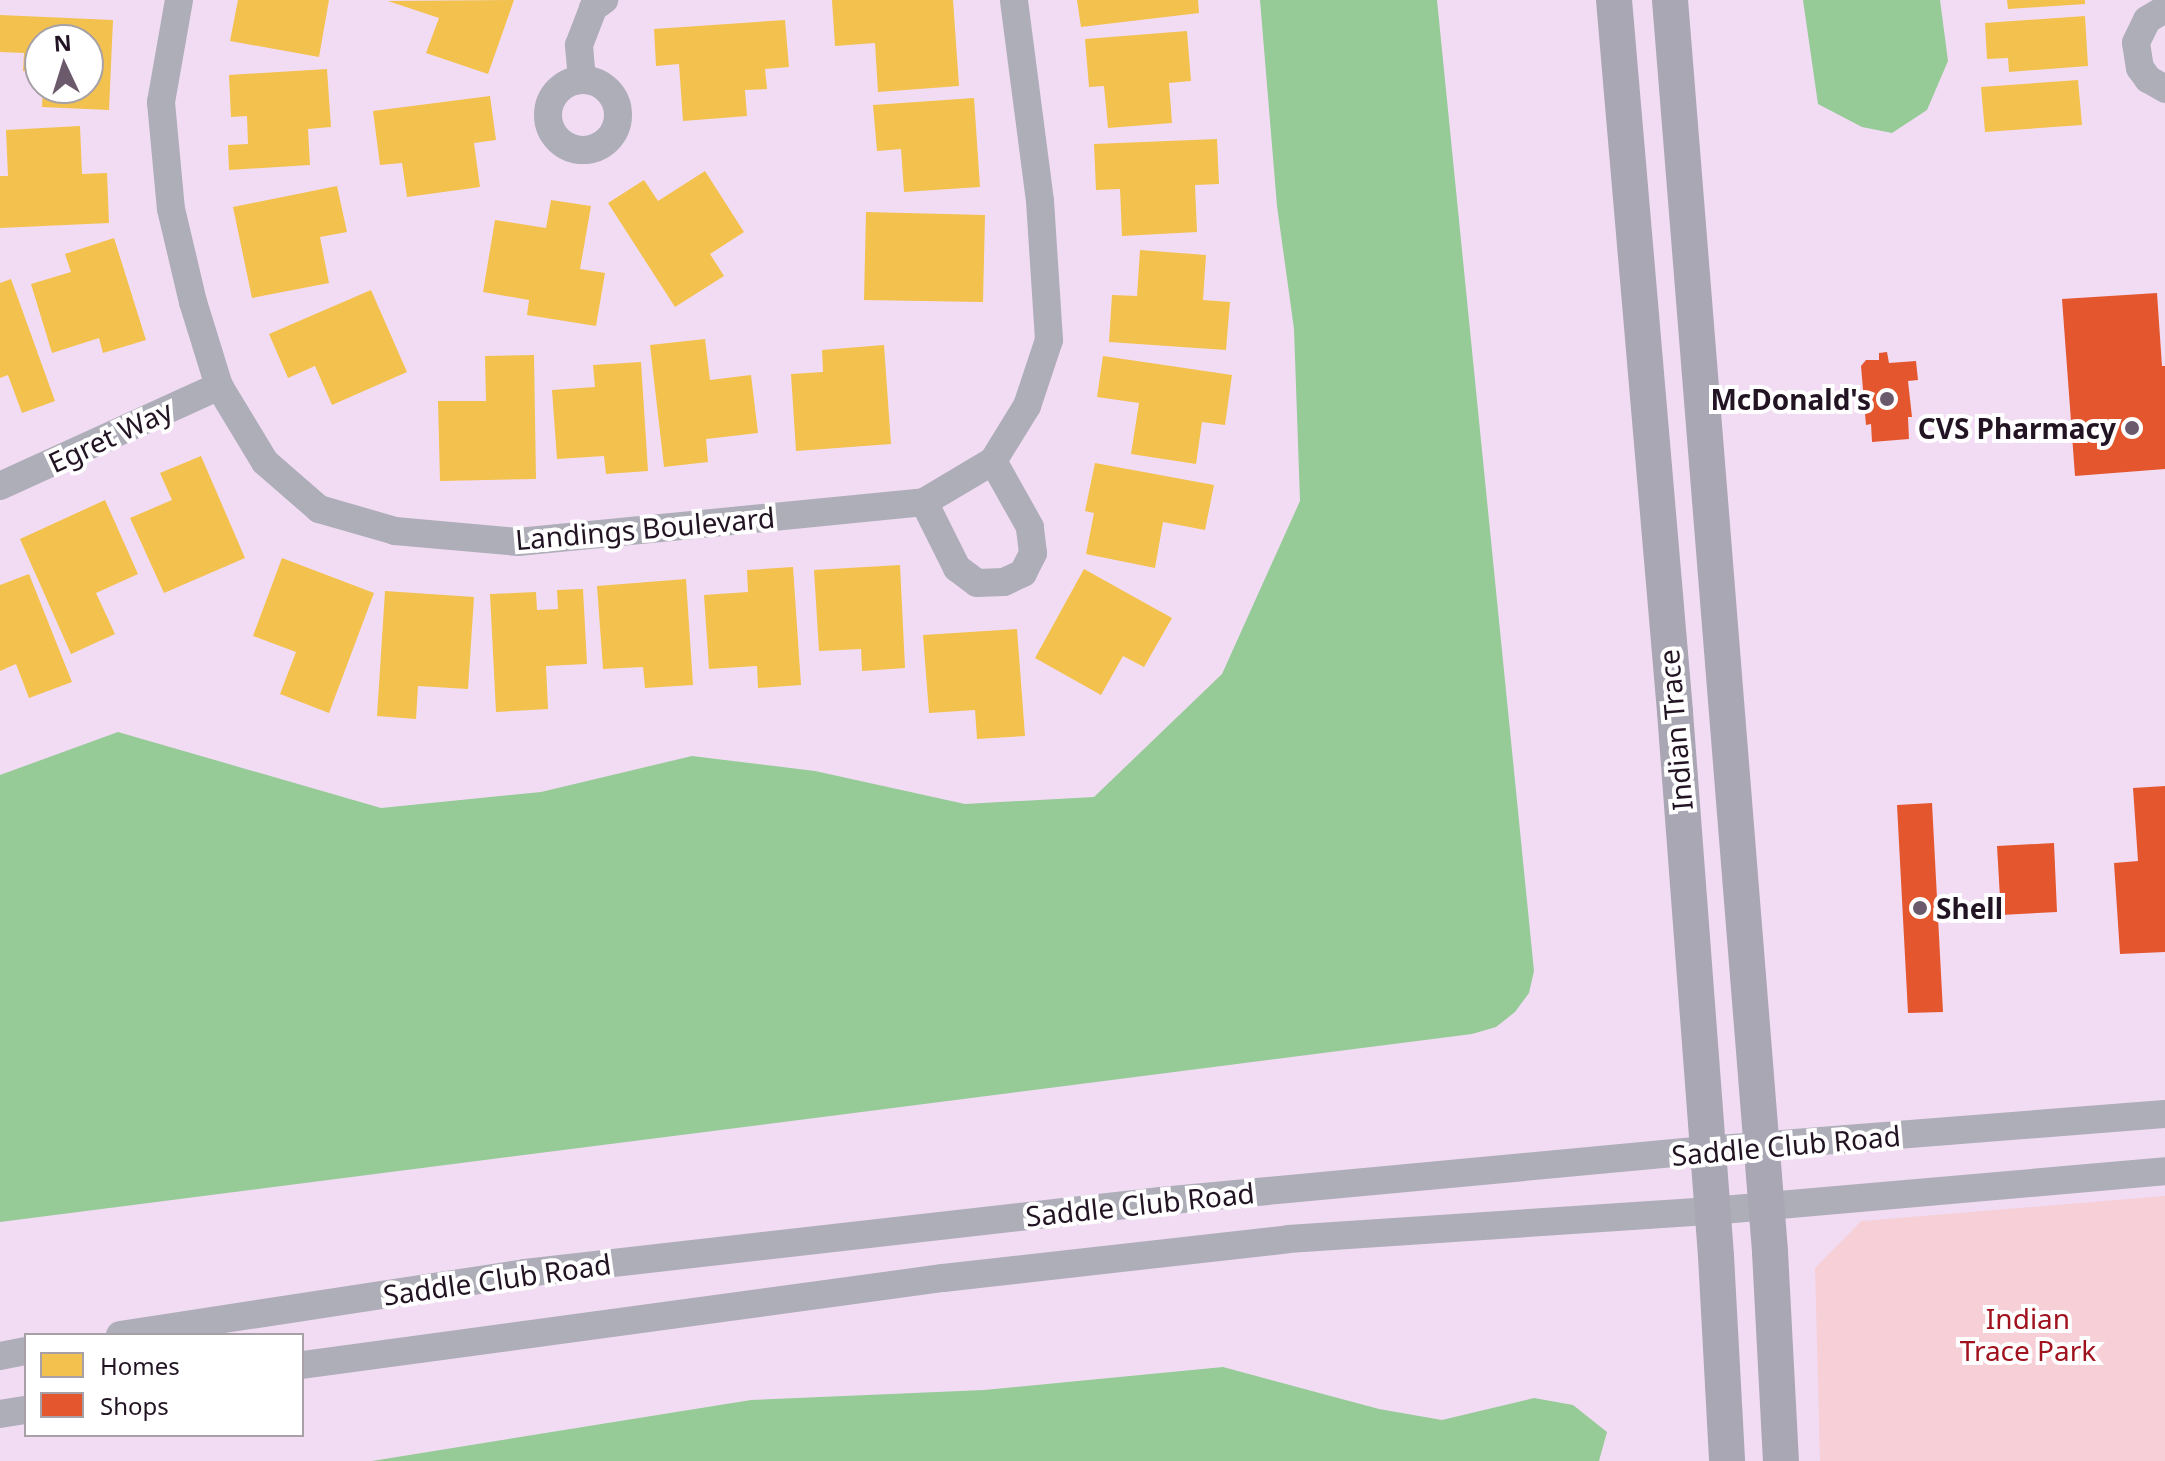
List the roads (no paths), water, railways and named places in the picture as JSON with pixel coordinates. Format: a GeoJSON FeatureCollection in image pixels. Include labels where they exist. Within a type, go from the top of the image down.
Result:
{"type":"FeatureCollection","features":[{"type":"Feature","properties":{"kind":"main road","name":"Indian Trace"},"geometry":{"type":"LineString","coordinates":[[1614,0],[1675,712],[1727,1461]]}},
{"type":"Feature","properties":{"kind":"main road","name":"Indian Trace"},"geometry":{"type":"LineString","coordinates":[[1670,0],[1766,1207],[1781,1461]]}},
{"type":"Feature","properties":{"kind":"street","name":"Landings Boulevard"},"geometry":{"type":"LineString","coordinates":[[179,0],[161,102],[171,209],[193,302],[219,386],[265,462],[319,509],[395,531],[518,542],[924,502],[993,461],[1027,406],[1049,340],[1040,201],[1014,0]]}},
{"type":"Feature","properties":{"kind":"street"},"geometry":{"type":"LineString","coordinates":[[582,80],[579,45],[593,8],[604,0]]}},
{"type":"Feature","properties":{"kind":"street"},"geometry":{"type":"LineString","coordinates":[[2159,7],[2140,30],[2136,56],[2148,79],[2165,89]]}},
{"type":"Feature","properties":{"kind":"street","name":"Egret Way"},"geometry":{"type":"LineString","coordinates":[[0,486],[219,386]]}},
{"type":"Feature","properties":{"kind":"street"},"geometry":{"type":"LineString","coordinates":[[924,502],[957,568],[977,583],[1004,582],[1023,573],[1033,553],[1030,527],[993,461]]}},
{"type":"Feature","properties":{"kind":"street","name":"Saddle Club Road"},"geometry":{"type":"LineString","coordinates":[[133,1333],[525,1273],[1161,1201],[1706,1150],[2165,1114]]}},
{"type":"Feature","properties":{"kind":"street","name":"Saddle Club Road"},"geometry":{"type":"LineString","coordinates":[[304,1365],[943,1278],[1288,1239],[1766,1207],[2013,1182],[2165,1171]]}},
{"type":"Feature","properties":{"kind":"street"},"geometry":{"type":"LineString","coordinates":[[0,1356],[24,1351]]}},
{"type":"Feature","properties":{"kind":"street"},"geometry":{"type":"LineString","coordinates":[[0,1414],[24,1410]]}},
{"type":"Feature","properties":{"kind":"place","name":"McDonald's"},"geometry":{"type":"Point","coordinates":[1887,399]}},
{"type":"Feature","properties":{"kind":"place","name":"CVS Pharmacy"},"geometry":{"type":"Point","coordinates":[2132,428]}},
{"type":"Feature","properties":{"kind":"place","name":"Shell"},"geometry":{"type":"Point","coordinates":[1920,908]}},
{"type":"Feature","properties":{"kind":"park label","name":"Indian Trace Park"},"geometry":{"type":"Point","coordinates":[2028,1334]}}]}
